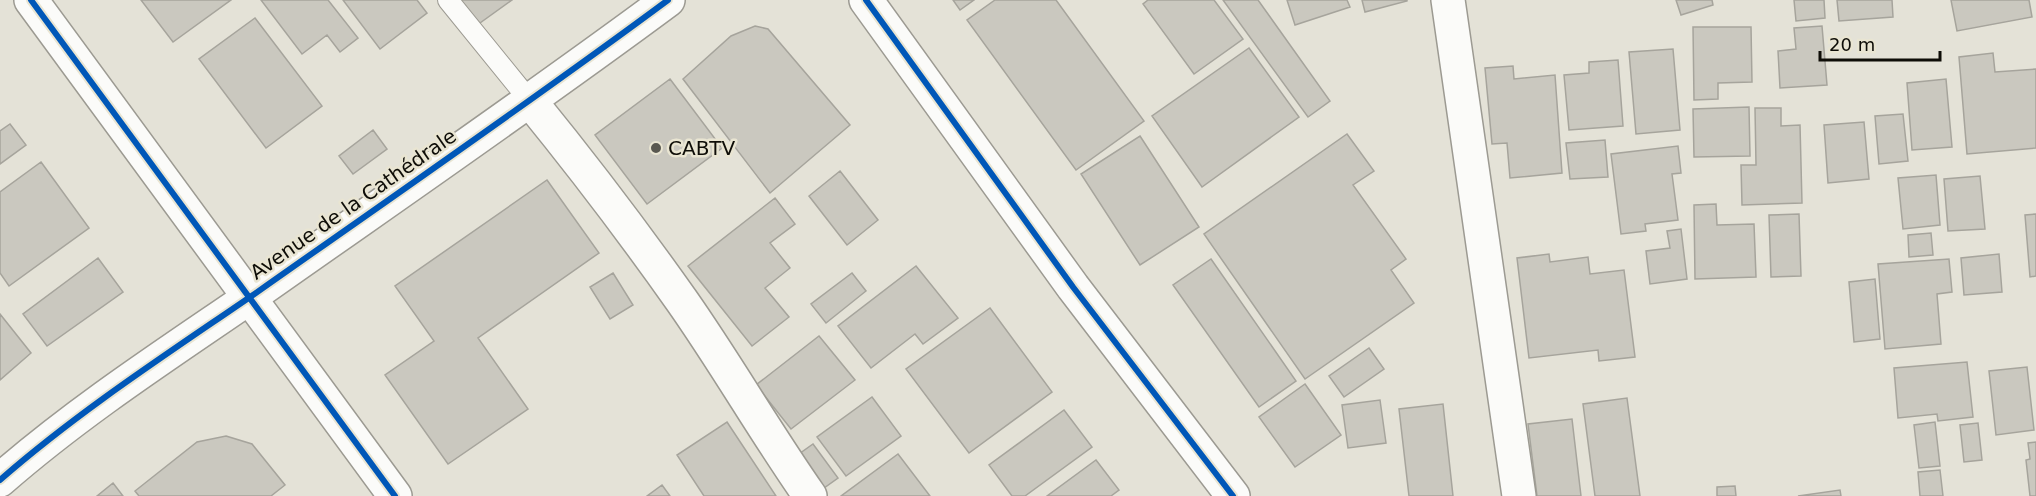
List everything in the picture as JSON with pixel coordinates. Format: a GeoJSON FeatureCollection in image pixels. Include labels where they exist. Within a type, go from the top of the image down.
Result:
{"type":"FeatureCollection","features":[{"type":"Feature","properties":{"kind":"street"},"geometry":{"type":"LineString","coordinates":[[31,0],[395,496]]}},
{"type":"Feature","properties":{"kind":"street","name":"Avenue de la Cathédrale"},"geometry":{"type":"LineString","coordinates":[[0,480],[140,370],[248,298],[530,101],[668,0]]}},
{"type":"Feature","properties":{"kind":"street"},"geometry":{"type":"LineString","coordinates":[[866,0],[1073,287],[1233,496]]}},
{"type":"Feature","properties":{"kind":"street"},"geometry":{"type":"LineString","coordinates":[[1448,0],[1519,496]]}},
{"type":"Feature","properties":{"kind":"street"},"geometry":{"type":"LineString","coordinates":[[530,101],[580,161],[683,303],[772,443],[810,496]]}},
{"type":"Feature","properties":{"kind":"lane"},"geometry":{"type":"LineString","coordinates":[[448,0],[530,101]]}},
{"type":"Feature","properties":{"kind":"building"},"geometry":{"type":"Polygon","coordinates":[[[141,0],[231,0],[173,42],[141,0]]]}},
{"type":"Feature","properties":{"kind":"building"},"geometry":{"type":"Polygon","coordinates":[[[261,0],[328,0],[358,38],[340,52],[327,35],[302,54],[261,0]]]}},
{"type":"Feature","properties":{"kind":"building"},"geometry":{"type":"Polygon","coordinates":[[[343,0],[417,0],[427,13],[380,49],[343,0]]]}},
{"type":"Feature","properties":{"kind":"building"},"geometry":{"type":"Polygon","coordinates":[[[453,0],[512,0],[473,28],[453,0]]]}},
{"type":"Feature","properties":{"kind":"building"},"geometry":{"type":"Polygon","coordinates":[[[953,0],[974,0],[960,10],[953,0]]]}},
{"type":"Feature","properties":{"kind":"building"},"geometry":{"type":"Polygon","coordinates":[[[995,0],[1056,0],[1144,121],[1076,170],[967,20],[995,0]]]}},
{"type":"Feature","properties":{"kind":"building"},"geometry":{"type":"Polygon","coordinates":[[[1148,0],[1214,0],[1243,39],[1194,74],[1143,4],[1148,0]]]}},
{"type":"Feature","properties":{"kind":"building"},"geometry":{"type":"Polygon","coordinates":[[[1223,0],[1258,0],[1330,101],[1308,117],[1223,0]]]}},
{"type":"Feature","properties":{"kind":"building"},"geometry":{"type":"Polygon","coordinates":[[[1287,0],[1347,0],[1350,7],[1295,25],[1287,0]]]}},
{"type":"Feature","properties":{"kind":"building"},"geometry":{"type":"Polygon","coordinates":[[[1362,0],[1407,0],[1407,1],[1365,12],[1362,0]]]}},
{"type":"Feature","properties":{"kind":"building"},"geometry":{"type":"Polygon","coordinates":[[[1676,0],[1712,0],[1713,5],[1681,15],[1676,0]]]}},
{"type":"Feature","properties":{"kind":"building"},"geometry":{"type":"Polygon","coordinates":[[[1794,0],[1824,0],[1825,18],[1796,21],[1794,0]]]}},
{"type":"Feature","properties":{"kind":"building"},"geometry":{"type":"Polygon","coordinates":[[[1837,0],[1892,0],[1893,17],[1839,21],[1837,0]]]}},
{"type":"Feature","properties":{"kind":"building"},"geometry":{"type":"Polygon","coordinates":[[[1951,0],[2029,0],[2032,17],[1957,31],[1951,0]]]}},
{"type":"Feature","properties":{"kind":"building"},"geometry":{"type":"Polygon","coordinates":[[[255,18],[322,106],[266,148],[199,59],[255,18]]]}},
{"type":"Feature","properties":{"kind":"building"},"geometry":{"type":"Polygon","coordinates":[[[755,26],[768,29],[850,125],[770,193],[683,79],[731,36],[755,26]]]}},
{"type":"Feature","properties":{"kind":"building"},"geometry":{"type":"Polygon","coordinates":[[[1822,26],[1827,85],[1780,88],[1778,51],[1796,49],[1794,28],[1822,26]]]}},
{"type":"Feature","properties":{"kind":"building"},"geometry":{"type":"Polygon","coordinates":[[[1693,27],[1751,27],[1752,82],[1718,83],[1718,99],[1694,100],[1693,27]]]}},
{"type":"Feature","properties":{"kind":"building"},"geometry":{"type":"Polygon","coordinates":[[[1249,48],[1299,117],[1202,187],[1152,116],[1249,48]]]}},
{"type":"Feature","properties":{"kind":"building"},"geometry":{"type":"Polygon","coordinates":[[[1673,49],[1680,130],[1636,134],[1629,52],[1673,49]]]}},
{"type":"Feature","properties":{"kind":"building"},"geometry":{"type":"Polygon","coordinates":[[[1993,53],[1995,72],[2036,69],[2036,148],[1967,154],[1959,57],[1993,53]]]}},
{"type":"Feature","properties":{"kind":"building"},"geometry":{"type":"Polygon","coordinates":[[[1618,60],[1623,126],[1569,130],[1564,75],[1589,73],[1589,62],[1618,60]]]}},
{"type":"Feature","properties":{"kind":"building"},"geometry":{"type":"Polygon","coordinates":[[[1513,66],[1514,79],[1555,75],[1562,173],[1510,178],[1507,143],[1492,144],[1485,68],[1513,66]]]}},
{"type":"Feature","properties":{"kind":"building"},"geometry":{"type":"Polygon","coordinates":[[[670,79],[722,148],[647,204],[595,135],[670,79]]]}},
{"type":"Feature","properties":{"kind":"building"},"geometry":{"type":"Polygon","coordinates":[[[1946,79],[1952,147],[1912,150],[1907,83],[1946,79]]]}},
{"type":"Feature","properties":{"kind":"building"},"geometry":{"type":"Polygon","coordinates":[[[1749,107],[1750,156],[1694,157],[1693,109],[1749,107]]]}},
{"type":"Feature","properties":{"kind":"building"},"geometry":{"type":"Polygon","coordinates":[[[1755,108],[1781,108],[1781,126],[1800,125],[1802,203],[1742,205],[1741,165],[1756,165],[1755,108]]]}},
{"type":"Feature","properties":{"kind":"building"},"geometry":{"type":"Polygon","coordinates":[[[1903,114],[1908,161],[1879,164],[1875,116],[1903,114]]]}},
{"type":"Feature","properties":{"kind":"building"},"geometry":{"type":"Polygon","coordinates":[[[1864,122],[1869,179],[1828,183],[1824,125],[1864,122]]]}},
{"type":"Feature","properties":{"kind":"building"},"geometry":{"type":"Polygon","coordinates":[[[10,124],[26,145],[0,164],[0,131],[10,124]]]}},
{"type":"Feature","properties":{"kind":"building"},"geometry":{"type":"Polygon","coordinates":[[[373,130],[387,149],[353,174],[339,156],[373,130]]]}},
{"type":"Feature","properties":{"kind":"building"},"geometry":{"type":"Polygon","coordinates":[[[1347,134],[1374,171],[1353,185],[1406,259],[1391,270],[1414,303],[1305,379],[1204,234],[1347,134]]]}},
{"type":"Feature","properties":{"kind":"building"},"geometry":{"type":"Polygon","coordinates":[[[1140,136],[1199,227],[1140,265],[1081,174],[1140,136]]]}},
{"type":"Feature","properties":{"kind":"building"},"geometry":{"type":"Polygon","coordinates":[[[1605,140],[1608,177],[1570,179],[1566,143],[1605,140]]]}},
{"type":"Feature","properties":{"kind":"building"},"geometry":{"type":"Polygon","coordinates":[[[1678,146],[1681,173],[1672,174],[1678,220],[1645,224],[1646,231],[1621,234],[1611,154],[1678,146]]]}},
{"type":"Feature","properties":{"kind":"building"},"geometry":{"type":"Polygon","coordinates":[[[41,162],[89,228],[9,286],[0,273],[0,192],[41,162]]]}},
{"type":"Feature","properties":{"kind":"building"},"geometry":{"type":"Polygon","coordinates":[[[840,171],[878,220],[847,245],[809,196],[840,171]]]}},
{"type":"Feature","properties":{"kind":"building"},"geometry":{"type":"Polygon","coordinates":[[[1936,175],[1940,225],[1903,229],[1898,178],[1936,175]]]}},
{"type":"Feature","properties":{"kind":"building"},"geometry":{"type":"Polygon","coordinates":[[[1980,176],[1985,229],[1948,231],[1944,179],[1980,176]]]}},
{"type":"Feature","properties":{"kind":"building"},"geometry":{"type":"Polygon","coordinates":[[[547,180],[599,253],[478,338],[528,409],[448,464],[385,375],[434,341],[395,286],[547,180]]]}},
{"type":"Feature","properties":{"kind":"building"},"geometry":{"type":"Polygon","coordinates":[[[775,198],[795,224],[770,243],[790,268],[765,288],[789,317],[752,346],[688,266],[775,198]]]}},
{"type":"Feature","properties":{"kind":"building"},"geometry":{"type":"Polygon","coordinates":[[[1716,204],[1717,225],[1754,224],[1756,277],[1695,279],[1694,205],[1716,204]]]}},
{"type":"Feature","properties":{"kind":"building"},"geometry":{"type":"Polygon","coordinates":[[[1799,214],[1801,276],[1771,277],[1769,215],[1799,214]]]}},
{"type":"Feature","properties":{"kind":"building"},"geometry":{"type":"Polygon","coordinates":[[[2036,214],[2036,276],[2030,277],[2025,215],[2036,214]]]}},
{"type":"Feature","properties":{"kind":"building"},"geometry":{"type":"Polygon","coordinates":[[[1681,229],[1687,279],[1650,284],[1646,251],[1670,248],[1667,231],[1681,229]]]}},
{"type":"Feature","properties":{"kind":"building"},"geometry":{"type":"Polygon","coordinates":[[[1931,233],[1933,255],[1909,257],[1908,235],[1931,233]]]}},
{"type":"Feature","properties":{"kind":"building"},"geometry":{"type":"Polygon","coordinates":[[[1549,254],[1550,262],[1588,257],[1590,274],[1624,270],[1635,357],[1599,361],[1598,350],[1529,358],[1517,258],[1549,254]]]}},
{"type":"Feature","properties":{"kind":"building"},"geometry":{"type":"Polygon","coordinates":[[[1999,254],[2002,292],[1964,295],[1961,258],[1999,254]]]}},
{"type":"Feature","properties":{"kind":"building"},"geometry":{"type":"Polygon","coordinates":[[[98,258],[123,292],[47,346],[23,314],[98,258]]]}},
{"type":"Feature","properties":{"kind":"building"},"geometry":{"type":"Polygon","coordinates":[[[1211,259],[1296,381],[1259,407],[1173,285],[1211,259]]]}},
{"type":"Feature","properties":{"kind":"building"},"geometry":{"type":"Polygon","coordinates":[[[1949,259],[1952,292],[1937,294],[1941,344],[1885,349],[1878,264],[1949,259]]]}},
{"type":"Feature","properties":{"kind":"building"},"geometry":{"type":"Polygon","coordinates":[[[916,266],[958,318],[923,344],[915,334],[871,368],[838,326],[916,266]]]}},
{"type":"Feature","properties":{"kind":"building"},"geometry":{"type":"Polygon","coordinates":[[[613,273],[633,305],[610,319],[590,287],[613,273]]]}},
{"type":"Feature","properties":{"kind":"building"},"geometry":{"type":"Polygon","coordinates":[[[852,273],[866,291],[826,323],[811,304],[852,273]]]}},
{"type":"Feature","properties":{"kind":"building"},"geometry":{"type":"Polygon","coordinates":[[[1875,279],[1880,339],[1854,342],[1849,282],[1875,279]]]}},
{"type":"Feature","properties":{"kind":"building"},"geometry":{"type":"Polygon","coordinates":[[[990,308],[1052,392],[969,453],[906,369],[990,308]]]}},
{"type":"Feature","properties":{"kind":"building"},"geometry":{"type":"Polygon","coordinates":[[[0,314],[31,353],[0,380],[0,314]]]}},
{"type":"Feature","properties":{"kind":"building"},"geometry":{"type":"Polygon","coordinates":[[[819,336],[855,380],[791,429],[756,385],[819,336]]]}},
{"type":"Feature","properties":{"kind":"building"},"geometry":{"type":"Polygon","coordinates":[[[1369,348],[1384,369],[1344,397],[1329,376],[1369,348]]]}},
{"type":"Feature","properties":{"kind":"building"},"geometry":{"type":"Polygon","coordinates":[[[1967,362],[1973,417],[1938,421],[1937,414],[1898,418],[1894,368],[1967,362]]]}},
{"type":"Feature","properties":{"kind":"building"},"geometry":{"type":"Polygon","coordinates":[[[2027,367],[2034,430],[1996,435],[1989,371],[2027,367]]]}},
{"type":"Feature","properties":{"kind":"building"},"geometry":{"type":"Polygon","coordinates":[[[1305,384],[1341,435],[1295,467],[1259,417],[1305,384]]]}},
{"type":"Feature","properties":{"kind":"building"},"geometry":{"type":"Polygon","coordinates":[[[872,397],[901,436],[846,476],[817,437],[872,397]]]}},
{"type":"Feature","properties":{"kind":"building"},"geometry":{"type":"Polygon","coordinates":[[[1627,398],[1640,496],[1595,496],[1583,404],[1627,398]]]}},
{"type":"Feature","properties":{"kind":"building"},"geometry":{"type":"Polygon","coordinates":[[[1380,400],[1386,443],[1348,448],[1342,405],[1380,400]]]}},
{"type":"Feature","properties":{"kind":"building"},"geometry":{"type":"Polygon","coordinates":[[[1443,404],[1453,496],[1409,496],[1399,409],[1443,404]]]}},
{"type":"Feature","properties":{"kind":"building"},"geometry":{"type":"Polygon","coordinates":[[[1064,410],[1092,447],[1025,496],[1012,496],[989,465],[1064,410]]]}},
{"type":"Feature","properties":{"kind":"building"},"geometry":{"type":"Polygon","coordinates":[[[1572,419],[1581,496],[1537,496],[1528,424],[1572,419]]]}},
{"type":"Feature","properties":{"kind":"building"},"geometry":{"type":"Polygon","coordinates":[[[727,422],[776,496],[704,496],[677,455],[727,422]]]}},
{"type":"Feature","properties":{"kind":"building"},"geometry":{"type":"Polygon","coordinates":[[[1935,422],[1940,466],[1919,468],[1914,425],[1935,422]]]}},
{"type":"Feature","properties":{"kind":"building"},"geometry":{"type":"Polygon","coordinates":[[[1978,423],[1982,460],[1964,462],[1960,425],[1978,423]]]}},
{"type":"Feature","properties":{"kind":"building"},"geometry":{"type":"Polygon","coordinates":[[[226,436],[252,444],[285,485],[271,496],[139,496],[135,491],[197,442],[226,436]]]}},
{"type":"Feature","properties":{"kind":"building"},"geometry":{"type":"Polygon","coordinates":[[[2036,442],[2036,496],[2030,496],[2026,460],[2030,459],[2028,443],[2036,442]]]}},
{"type":"Feature","properties":{"kind":"building"},"geometry":{"type":"Polygon","coordinates":[[[813,444],[838,478],[817,493],[792,459],[813,444]]]}},
{"type":"Feature","properties":{"kind":"building"},"geometry":{"type":"Polygon","coordinates":[[[898,454],[930,496],[841,496],[898,454]]]}},
{"type":"Feature","properties":{"kind":"building"},"geometry":{"type":"Polygon","coordinates":[[[1096,460],[1119,490],[1111,496],[1047,496],[1096,460]]]}},
{"type":"Feature","properties":{"kind":"building"},"geometry":{"type":"Polygon","coordinates":[[[1940,470],[1943,496],[1920,496],[1918,472],[1940,470]]]}},
{"type":"Feature","properties":{"kind":"building"},"geometry":{"type":"Polygon","coordinates":[[[113,483],[123,496],[97,496],[113,483]]]}},
{"type":"Feature","properties":{"kind":"building"},"geometry":{"type":"Polygon","coordinates":[[[662,485],[670,496],[647,496],[662,485]]]}},
{"type":"Feature","properties":{"kind":"building"},"geometry":{"type":"Polygon","coordinates":[[[1735,486],[1736,496],[1717,496],[1717,487],[1735,486]]]}},
{"type":"Feature","properties":{"kind":"building"},"geometry":{"type":"Polygon","coordinates":[[[1840,490],[1841,496],[1798,496],[1840,490]]]}},
{"type":"Feature","properties":{"kind":"cycle path"},"geometry":{"type":"LineString","coordinates":[[31,0],[395,496]]}},
{"type":"Feature","properties":{"kind":"cycle path"},"geometry":{"type":"LineString","coordinates":[[0,480],[61,430],[124,384],[462,149],[668,0]]}},
{"type":"Feature","properties":{"kind":"cycle path"},"geometry":{"type":"LineString","coordinates":[[866,0],[1073,287],[1233,496]]}},
{"type":"Feature","properties":{"kind":"place","name":"CABTV"},"geometry":{"type":"Point","coordinates":[656,148]}}]}
